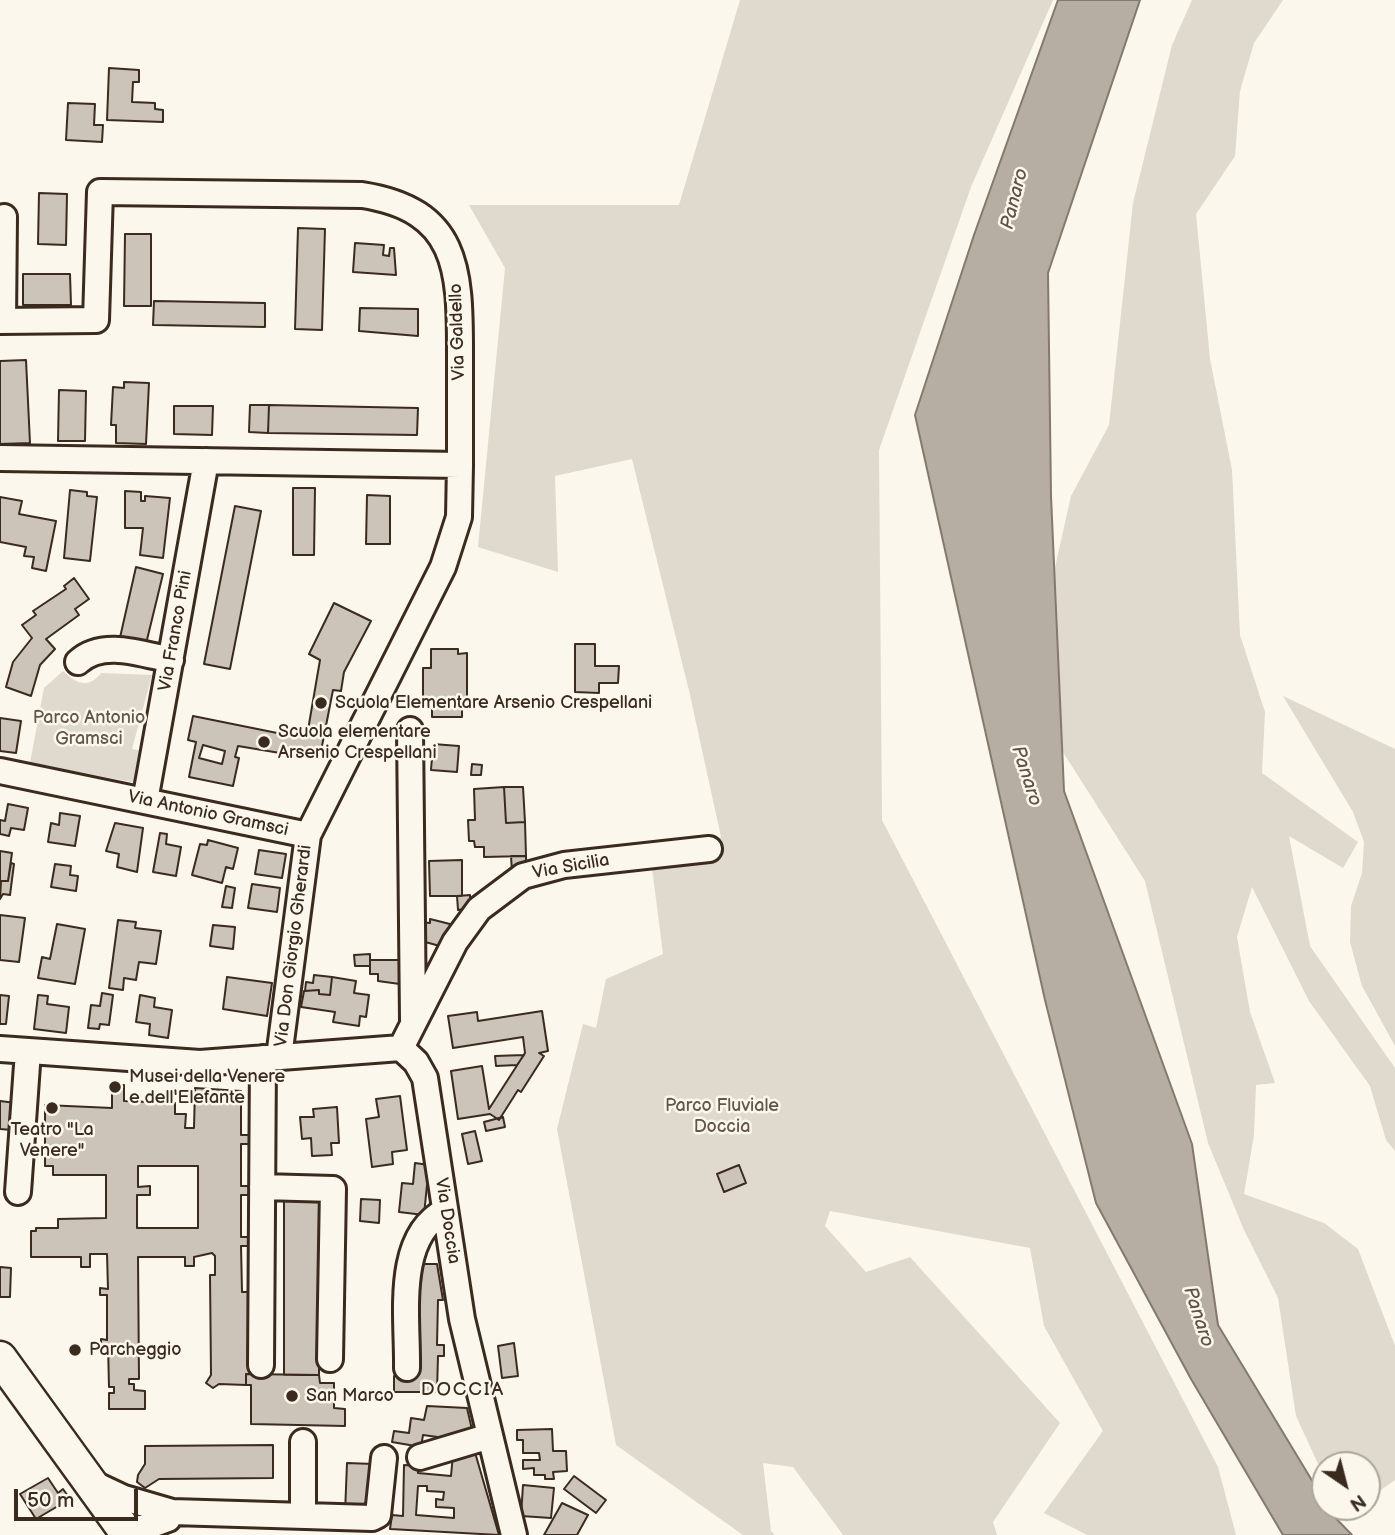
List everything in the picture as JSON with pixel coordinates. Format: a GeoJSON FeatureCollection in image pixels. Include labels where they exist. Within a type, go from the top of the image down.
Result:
{"type":"FeatureCollection","features":[{"type":"Feature","properties":{"kind":"main road"},"geometry":{"type":"LineString","coordinates":[[0,1358],[125,1532]]}},
{"type":"Feature","properties":{"kind":"street","name":"Via Galdello"},"geometry":{"type":"LineString","coordinates":[[2,321],[96,320],[100,192],[362,195],[388,199],[416,212],[438,232],[454,261],[460,301],[460,465]]}},
{"type":"Feature","properties":{"kind":"street"},"geometry":{"type":"LineString","coordinates":[[2,321],[4,217]]}},
{"type":"Feature","properties":{"kind":"street"},"geometry":{"type":"LineString","coordinates":[[0,458],[460,465]]}},
{"type":"Feature","properties":{"kind":"street","name":"Via Franco Pini"},"geometry":{"type":"LineString","coordinates":[[145,801],[206,461]]}},
{"type":"Feature","properties":{"kind":"street","name":"Via Antonio Gramsci"},"geometry":{"type":"LineString","coordinates":[[0,771],[308,835],[443,567],[459,517],[460,465]]}},
{"type":"Feature","properties":{"kind":"street"},"geometry":{"type":"LineString","coordinates":[[78,662],[96,652],[113,649],[170,660]]}},
{"type":"Feature","properties":{"kind":"street"},"geometry":{"type":"LineString","coordinates":[[0,1049],[200,1063],[271,1058],[407,1038],[410,730]]}},
{"type":"Feature","properties":{"kind":"street","name":"Via Don Giorgio Gherardi"},"geometry":{"type":"LineString","coordinates":[[271,1058],[308,835]]}},
{"type":"Feature","properties":{"kind":"street","name":"Via Sicilia"},"geometry":{"type":"LineString","coordinates":[[407,1038],[455,942],[479,909],[523,876],[564,865],[709,849]]}},
{"type":"Feature","properties":{"kind":"street","name":"Via Doccia"},"geometry":{"type":"LineString","coordinates":[[407,1038],[425,1078],[461,1319],[514,1535]]}},
{"type":"Feature","properties":{"kind":"street"},"geometry":{"type":"LineString","coordinates":[[18,1192],[28,1051]]}},
{"type":"Feature","properties":{"kind":"street"},"geometry":{"type":"LineString","coordinates":[[261,1364],[262,1187],[271,1058]]}},
{"type":"Feature","properties":{"kind":"street"},"geometry":{"type":"LineString","coordinates":[[262,1187],[333,1189],[330,1359]]}},
{"type":"Feature","properties":{"kind":"street"},"geometry":{"type":"LineString","coordinates":[[407,1368],[409,1262],[430,1219],[445,1211]]}},
{"type":"Feature","properties":{"kind":"street"},"geometry":{"type":"LineString","coordinates":[[420,1457],[490,1436]]}},
{"type":"Feature","properties":{"kind":"street"},"geometry":{"type":"LineString","coordinates":[[303,1442],[303,1514]]}},
{"type":"Feature","properties":{"kind":"street"},"geometry":{"type":"LineString","coordinates":[[125,1532],[134,1514],[164,1518],[303,1514],[365,1519],[378,1516],[384,1458]]}},
{"type":"Feature","properties":{"kind":"street"},"geometry":{"type":"LineString","coordinates":[[89,1481],[164,1518]]}},
{"type":"Feature","properties":{"kind":"green space","name":"Parco Fluviale Doccia"},"geometry":{"type":"Polygon","coordinates":[[[740,0],[1053,0],[971,187],[879,450],[882,820],[1218,1467],[1236,1535],[1087,1535],[1044,1513],[1103,1431],[1044,1326],[1030,1248],[830,1211],[825,1226],[866,1272],[910,1257],[1060,1423],[993,1522],[997,1535],[843,1535],[793,1467],[763,1463],[771,1531],[775,1535],[743,1535],[616,1445],[557,1129],[583,1024],[596,1028],[606,979],[663,954],[652,868],[721,837],[690,695],[632,459],[555,476],[558,572],[478,547],[505,268],[469,205],[679,205],[740,0]]]}},
{"type":"Feature","properties":{"kind":"green space"},"geometry":{"type":"Polygon","coordinates":[[[1192,0],[1283,0],[1254,43],[1240,91],[1235,156],[1196,214],[1210,359],[1232,470],[1240,635],[1265,712],[1262,773],[1358,842],[1343,868],[1289,836],[1310,946],[1395,1068],[1395,1151],[1386,1140],[1370,1086],[1309,1001],[1252,887],[1237,937],[1250,1012],[1275,1083],[1256,1085],[1254,1135],[1244,1194],[1324,1223],[1358,1249],[1395,1346],[1395,1480],[1381,1490],[1381,1451],[1312,1451],[1296,1416],[1278,1298],[1244,1230],[1208,1143],[1145,881],[1061,749],[1047,603],[1071,496],[1109,425],[1133,203],[1172,45],[1192,0]]]}},
{"type":"Feature","properties":{"kind":"green space","name":"Parco Antonio Gramsci"},"geometry":{"type":"Polygon","coordinates":[[[63,671],[82,683],[92,681],[101,673],[152,675],[132,749],[142,751],[137,783],[30,763],[44,688],[63,671]]]}},
{"type":"Feature","properties":{"kind":"green space"},"geometry":{"type":"Polygon","coordinates":[[[1283,696],[1395,749],[1395,1046],[1362,986],[1350,942],[1351,906],[1362,873],[1364,842],[1353,812],[1283,696]]]}},
{"type":"Feature","properties":{"kind":"water","name":"Panaro"},"geometry":{"type":"Polygon","coordinates":[[[1058,0],[1140,0],[1048,273],[1051,496],[1064,791],[1192,1144],[1218,1325],[1311,1479],[1311,1521],[1338,1521],[1352,1535],[1283,1535],[1191,1379],[1096,1203],[1045,1000],[915,415],[974,235],[1058,0]]]}},
{"type":"Feature","properties":{"kind":"building"},"geometry":{"type":"Polygon","coordinates":[[[109,68],[139,70],[139,82],[133,82],[132,102],[155,103],[155,109],[163,110],[163,122],[107,120],[109,68]]]}},
{"type":"Feature","properties":{"kind":"building"},"geometry":{"type":"Polygon","coordinates":[[[68,103],[95,104],[94,125],[103,125],[102,142],[66,140],[68,103]]]}},
{"type":"Feature","properties":{"kind":"building"},"geometry":{"type":"Polygon","coordinates":[[[39,193],[67,194],[66,245],[38,244],[39,193]]]}},
{"type":"Feature","properties":{"kind":"building"},"geometry":{"type":"Polygon","coordinates":[[[298,228],[325,229],[322,330],[295,329],[298,228]]]}},
{"type":"Feature","properties":{"kind":"building"},"geometry":{"type":"Polygon","coordinates":[[[125,234],[151,234],[151,306],[124,306],[125,234]]]}},
{"type":"Feature","properties":{"kind":"building"},"geometry":{"type":"Polygon","coordinates":[[[355,243],[384,245],[383,255],[389,256],[390,248],[394,248],[396,275],[353,272],[355,243]]]}},
{"type":"Feature","properties":{"kind":"building"},"geometry":{"type":"Polygon","coordinates":[[[23,274],[70,274],[71,305],[23,305],[23,274]]]}},
{"type":"Feature","properties":{"kind":"building"},"geometry":{"type":"Polygon","coordinates":[[[154,301],[265,303],[265,327],[153,325],[154,301]]]}},
{"type":"Feature","properties":{"kind":"building"},"geometry":{"type":"Polygon","coordinates":[[[360,308],[418,309],[418,336],[359,331],[360,308]]]}},
{"type":"Feature","properties":{"kind":"building"},"geometry":{"type":"Polygon","coordinates":[[[26,360],[30,443],[0,444],[0,361],[26,360]]]}},
{"type":"Feature","properties":{"kind":"building"},"geometry":{"type":"Polygon","coordinates":[[[124,382],[149,383],[146,444],[116,443],[116,425],[111,425],[113,387],[124,388],[124,382]]]}},
{"type":"Feature","properties":{"kind":"building"},"geometry":{"type":"Polygon","coordinates":[[[59,390],[86,391],[85,441],[58,441],[59,390]]]}},
{"type":"Feature","properties":{"kind":"building"},"geometry":{"type":"Polygon","coordinates":[[[250,405],[269,405],[268,433],[249,432],[250,405]]]}},
{"type":"Feature","properties":{"kind":"building"},"geometry":{"type":"Polygon","coordinates":[[[269,405],[418,408],[417,435],[268,433],[269,405]]]}},
{"type":"Feature","properties":{"kind":"building"},"geometry":{"type":"Polygon","coordinates":[[[174,406],[213,406],[212,435],[174,434],[174,406]]]}},
{"type":"Feature","properties":{"kind":"building"},"geometry":{"type":"Polygon","coordinates":[[[293,488],[315,488],[314,555],[293,555],[293,488]]]}},
{"type":"Feature","properties":{"kind":"building"},"geometry":{"type":"Polygon","coordinates":[[[70,490],[87,492],[87,496],[97,497],[90,561],[64,558],[70,490]]]}},
{"type":"Feature","properties":{"kind":"building"},"geometry":{"type":"Polygon","coordinates":[[[125,491],[141,492],[141,501],[145,501],[145,496],[170,498],[163,558],[140,555],[143,528],[125,528],[125,491]]]}},
{"type":"Feature","properties":{"kind":"building"},"geometry":{"type":"Polygon","coordinates":[[[367,495],[390,496],[390,544],[366,544],[367,495]]]}},
{"type":"Feature","properties":{"kind":"building"},"geometry":{"type":"Polygon","coordinates":[[[0,497],[22,501],[19,514],[56,521],[46,571],[32,568],[34,557],[24,556],[26,547],[0,542],[0,497]]]}},
{"type":"Feature","properties":{"kind":"building"},"geometry":{"type":"Polygon","coordinates":[[[235,506],[261,511],[230,669],[204,664],[235,506]]]}},
{"type":"Feature","properties":{"kind":"building"},"geometry":{"type":"Polygon","coordinates":[[[136,567],[163,574],[145,648],[119,642],[136,567]]]}},
{"type":"Feature","properties":{"kind":"building"},"geometry":{"type":"Polygon","coordinates":[[[74,578],[89,599],[75,609],[79,615],[46,639],[55,649],[40,665],[31,696],[6,687],[13,662],[32,638],[22,625],[36,615],[33,611],[66,589],[64,586],[74,578]]]}},
{"type":"Feature","properties":{"kind":"building","name":"Scuola Elementare Arsenio Crespellani"},"geometry":{"type":"Polygon","coordinates":[[[334,603],[371,621],[344,672],[341,691],[333,690],[322,746],[308,756],[298,756],[238,746],[235,757],[239,758],[233,786],[189,777],[196,742],[188,740],[193,716],[297,737],[308,730],[320,660],[309,654],[334,603]],[[203,745],[199,758],[222,764],[225,751],[203,745]]]}},
{"type":"Feature","properties":{"kind":"building"},"geometry":{"type":"Polygon","coordinates":[[[575,644],[595,644],[595,666],[619,666],[618,683],[599,683],[599,693],[575,692],[575,644]]]}},
{"type":"Feature","properties":{"kind":"building"},"geometry":{"type":"Polygon","coordinates":[[[431,649],[458,649],[458,654],[467,653],[467,700],[462,700],[462,717],[432,717],[432,703],[423,703],[423,668],[431,668],[431,649]]]}},
{"type":"Feature","properties":{"kind":"building"},"geometry":{"type":"Polygon","coordinates":[[[0,718],[21,721],[16,753],[0,751],[0,718]]]}},
{"type":"Feature","properties":{"kind":"building"},"geometry":{"type":"Polygon","coordinates":[[[433,744],[459,746],[457,772],[431,770],[433,744]]]}},
{"type":"Feature","properties":{"kind":"building"},"geometry":{"type":"Polygon","coordinates":[[[472,764],[482,765],[481,775],[471,775],[472,764]]]}},
{"type":"Feature","properties":{"kind":"building"},"geometry":{"type":"Polygon","coordinates":[[[504,787],[506,823],[525,822],[526,856],[484,857],[484,847],[475,847],[474,841],[469,841],[468,820],[475,820],[474,789],[504,787]]]}},
{"type":"Feature","properties":{"kind":"building"},"geometry":{"type":"Polygon","coordinates":[[[504,787],[523,787],[525,822],[506,823],[504,787]]]}},
{"type":"Feature","properties":{"kind":"building"},"geometry":{"type":"Polygon","coordinates":[[[8,804],[28,808],[24,830],[11,828],[9,836],[0,834],[0,820],[5,821],[8,804]]]}},
{"type":"Feature","properties":{"kind":"building"},"geometry":{"type":"Polygon","coordinates":[[[60,813],[80,816],[75,846],[48,842],[51,823],[59,825],[60,813]]]}},
{"type":"Feature","properties":{"kind":"building"},"geometry":{"type":"Polygon","coordinates":[[[115,823],[143,828],[137,872],[117,867],[119,854],[106,851],[115,823]]]}},
{"type":"Feature","properties":{"kind":"building"},"geometry":{"type":"Polygon","coordinates":[[[160,833],[167,834],[166,844],[181,847],[176,876],[153,872],[160,833]]]}},
{"type":"Feature","properties":{"kind":"building"},"geometry":{"type":"Polygon","coordinates":[[[208,840],[238,848],[233,869],[226,867],[222,883],[192,875],[200,844],[207,845],[208,840]]]}},
{"type":"Feature","properties":{"kind":"building"},"geometry":{"type":"Polygon","coordinates":[[[259,850],[286,854],[282,878],[255,874],[259,850]]]}},
{"type":"Feature","properties":{"kind":"building"},"geometry":{"type":"Polygon","coordinates":[[[0,851],[12,853],[8,881],[1,881],[0,891],[0,851]]]}},
{"type":"Feature","properties":{"kind":"building"},"geometry":{"type":"Polygon","coordinates":[[[511,856],[526,856],[526,872],[512,872],[511,856]]]}},
{"type":"Feature","properties":{"kind":"building"},"geometry":{"type":"Polygon","coordinates":[[[462,860],[462,896],[430,896],[429,861],[462,860]]]}},
{"type":"Feature","properties":{"kind":"building"},"geometry":{"type":"Polygon","coordinates":[[[11,863],[14,864],[10,895],[3,894],[0,899],[1,881],[8,881],[11,863]]]}},
{"type":"Feature","properties":{"kind":"building"},"geometry":{"type":"Polygon","coordinates":[[[55,864],[71,866],[70,875],[78,876],[76,891],[51,887],[55,864]]]}},
{"type":"Feature","properties":{"kind":"building"},"geometry":{"type":"Polygon","coordinates":[[[252,884],[280,888],[277,912],[248,908],[252,884]]]}},
{"type":"Feature","properties":{"kind":"building"},"geometry":{"type":"Polygon","coordinates":[[[226,886],[235,888],[232,908],[222,907],[226,886]]]}},
{"type":"Feature","properties":{"kind":"building"},"geometry":{"type":"Polygon","coordinates":[[[470,895],[471,908],[458,910],[457,896],[470,895]]]}},
{"type":"Feature","properties":{"kind":"building"},"geometry":{"type":"Polygon","coordinates":[[[0,915],[25,918],[19,962],[0,960],[0,915]]]}},
{"type":"Feature","properties":{"kind":"building"},"geometry":{"type":"Polygon","coordinates":[[[430,919],[450,924],[447,948],[418,940],[421,922],[430,923],[430,919]]]}},
{"type":"Feature","properties":{"kind":"building"},"geometry":{"type":"Polygon","coordinates":[[[118,920],[136,922],[135,928],[161,931],[156,964],[139,962],[136,980],[124,978],[123,990],[109,988],[118,920]]]}},
{"type":"Feature","properties":{"kind":"building"},"geometry":{"type":"Polygon","coordinates":[[[57,924],[85,929],[75,984],[38,978],[42,957],[50,959],[57,924]]]}},
{"type":"Feature","properties":{"kind":"building"},"geometry":{"type":"Polygon","coordinates":[[[213,925],[235,927],[233,949],[210,946],[213,925]]]}},
{"type":"Feature","properties":{"kind":"building"},"geometry":{"type":"Polygon","coordinates":[[[370,954],[370,966],[355,966],[354,955],[370,954]]]}},
{"type":"Feature","properties":{"kind":"building"},"geometry":{"type":"Polygon","coordinates":[[[370,960],[406,960],[407,985],[378,981],[378,974],[370,974],[370,960]]]}},
{"type":"Feature","properties":{"kind":"building"},"geometry":{"type":"Polygon","coordinates":[[[314,975],[332,977],[330,995],[319,994],[319,990],[305,991],[306,982],[313,983],[314,975]]]}},
{"type":"Feature","properties":{"kind":"building"},"geometry":{"type":"Polygon","coordinates":[[[227,977],[272,983],[267,1016],[223,1009],[227,977]]]}},
{"type":"Feature","properties":{"kind":"building"},"geometry":{"type":"Polygon","coordinates":[[[332,977],[356,981],[354,993],[369,995],[366,1017],[360,1016],[359,1026],[333,1022],[335,1012],[301,1007],[304,991],[319,990],[319,994],[330,995],[332,977]]]}},
{"type":"Feature","properties":{"kind":"building"},"geometry":{"type":"Polygon","coordinates":[[[102,993],[113,995],[109,1025],[100,1024],[99,1029],[88,1028],[91,1005],[100,1006],[102,993]]]}},
{"type":"Feature","properties":{"kind":"building"},"geometry":{"type":"Polygon","coordinates":[[[0,995],[9,996],[6,1024],[0,1024],[0,995]]]}},
{"type":"Feature","properties":{"kind":"building"},"geometry":{"type":"Polygon","coordinates":[[[38,995],[48,996],[47,1004],[69,1007],[66,1033],[34,1029],[38,995]]]}},
{"type":"Feature","properties":{"kind":"building"},"geometry":{"type":"Polygon","coordinates":[[[140,995],[155,998],[154,1007],[172,1010],[168,1038],[149,1035],[150,1024],[136,1022],[140,995]]]}},
{"type":"Feature","properties":{"kind":"building"},"geometry":{"type":"Polygon","coordinates":[[[542,1011],[548,1051],[539,1053],[544,1056],[521,1092],[518,1090],[499,1120],[490,1114],[458,1119],[451,1071],[482,1066],[489,1109],[525,1053],[523,1037],[453,1048],[448,1016],[477,1012],[478,1021],[542,1011]]]}},
{"type":"Feature","properties":{"kind":"building"},"geometry":{"type":"Polygon","coordinates":[[[524,1055],[517,1065],[496,1066],[495,1056],[524,1055]]]}},
{"type":"Feature","properties":{"kind":"building"},"geometry":{"type":"Polygon","coordinates":[[[112,1085],[124,1085],[124,1101],[175,1103],[175,1114],[186,1114],[185,1128],[194,1128],[195,1088],[241,1091],[241,1135],[252,1135],[252,1144],[241,1144],[241,1186],[252,1186],[252,1195],[241,1195],[241,1237],[252,1237],[252,1246],[241,1246],[242,1292],[249,1292],[250,1374],[246,1374],[246,1385],[219,1384],[213,1388],[206,1383],[211,1375],[210,1275],[215,1275],[215,1256],[212,1253],[194,1257],[194,1266],[185,1266],[185,1257],[138,1257],[139,1379],[129,1379],[129,1384],[134,1384],[134,1390],[145,1391],[145,1409],[109,1409],[109,1393],[114,1393],[114,1387],[109,1387],[108,1345],[101,1345],[101,1339],[107,1340],[107,1295],[100,1295],[100,1288],[108,1289],[107,1254],[90,1254],[90,1267],[81,1267],[81,1257],[31,1257],[31,1231],[36,1231],[36,1228],[58,1228],[58,1219],[106,1218],[106,1175],[53,1175],[53,1166],[45,1166],[45,1105],[112,1108],[112,1085]],[[138,1166],[138,1187],[150,1186],[150,1195],[137,1195],[137,1228],[198,1228],[198,1166],[138,1166]]]}},
{"type":"Feature","properties":{"kind":"building"},"geometry":{"type":"Polygon","coordinates":[[[400,1096],[407,1150],[392,1152],[393,1164],[372,1167],[366,1119],[379,1117],[376,1099],[400,1096]]]}},
{"type":"Feature","properties":{"kind":"building"},"geometry":{"type":"Polygon","coordinates":[[[0,1101],[16,1103],[12,1130],[0,1129],[0,1101]]]}},
{"type":"Feature","properties":{"kind":"building"},"geometry":{"type":"Polygon","coordinates":[[[337,1107],[339,1143],[331,1143],[332,1155],[312,1156],[311,1138],[302,1139],[300,1117],[314,1117],[313,1109],[337,1107]]]}},
{"type":"Feature","properties":{"kind":"building"},"geometry":{"type":"Polygon","coordinates":[[[503,1117],[505,1127],[486,1131],[484,1122],[503,1117]]]}},
{"type":"Feature","properties":{"kind":"building"},"geometry":{"type":"Polygon","coordinates":[[[475,1131],[482,1161],[468,1164],[462,1134],[475,1131]]]}},
{"type":"Feature","properties":{"kind":"building"},"geometry":{"type":"Polygon","coordinates":[[[415,1163],[429,1165],[424,1215],[399,1212],[402,1183],[413,1184],[415,1163]]]}},
{"type":"Feature","properties":{"kind":"building"},"geometry":{"type":"Polygon","coordinates":[[[739,1165],[746,1183],[724,1192],[717,1174],[739,1165]]]}},
{"type":"Feature","properties":{"kind":"building"},"geometry":{"type":"Polygon","coordinates":[[[284,1195],[319,1195],[319,1375],[284,1375],[284,1195]]]}},
{"type":"Feature","properties":{"kind":"building"},"geometry":{"type":"Polygon","coordinates":[[[361,1199],[380,1200],[379,1223],[360,1221],[361,1199]]]}},
{"type":"Feature","properties":{"kind":"building"},"geometry":{"type":"Polygon","coordinates":[[[414,1264],[437,1264],[443,1300],[438,1300],[437,1345],[444,1345],[444,1356],[438,1356],[437,1392],[394,1392],[394,1376],[413,1376],[414,1264]]]}},
{"type":"Feature","properties":{"kind":"building"},"geometry":{"type":"Polygon","coordinates":[[[0,1267],[11,1268],[10,1297],[0,1297],[0,1267]]]}},
{"type":"Feature","properties":{"kind":"building"},"geometry":{"type":"Polygon","coordinates":[[[514,1343],[518,1376],[502,1378],[498,1346],[514,1343]]]}},
{"type":"Feature","properties":{"kind":"building","name":"San Marco"},"geometry":{"type":"Polygon","coordinates":[[[246,1374],[319,1375],[320,1383],[334,1383],[334,1408],[345,1409],[345,1426],[251,1424],[251,1385],[246,1385],[246,1374]]]}},
{"type":"Feature","properties":{"kind":"building"},"geometry":{"type":"Polygon","coordinates":[[[427,1406],[467,1408],[473,1434],[459,1440],[423,1435],[421,1447],[392,1442],[394,1431],[409,1433],[411,1418],[424,1420],[427,1406]]]}},
{"type":"Feature","properties":{"kind":"building"},"geometry":{"type":"Polygon","coordinates":[[[552,1429],[553,1451],[566,1451],[567,1471],[553,1472],[554,1479],[545,1479],[545,1475],[534,1475],[534,1468],[523,1469],[523,1460],[540,1460],[539,1453],[523,1453],[523,1440],[517,1440],[517,1430],[552,1429]]]}},
{"type":"Feature","properties":{"kind":"building"},"geometry":{"type":"Polygon","coordinates":[[[273,1445],[273,1478],[159,1479],[145,1488],[137,1482],[145,1464],[145,1446],[273,1445]]]}},
{"type":"Feature","properties":{"kind":"building"},"geometry":{"type":"Polygon","coordinates":[[[474,1449],[499,1535],[390,1529],[392,1515],[403,1516],[404,1465],[418,1466],[418,1473],[451,1476],[453,1454],[474,1449]],[[418,1486],[416,1515],[454,1518],[454,1508],[436,1507],[436,1499],[443,1500],[444,1492],[427,1491],[427,1486],[418,1486]]]}},
{"type":"Feature","properties":{"kind":"building"},"geometry":{"type":"Polygon","coordinates":[[[347,1463],[374,1464],[374,1514],[345,1513],[347,1463]]]}},
{"type":"Feature","properties":{"kind":"building"},"geometry":{"type":"Polygon","coordinates":[[[574,1476],[606,1500],[596,1513],[564,1489],[574,1476]]]}},
{"type":"Feature","properties":{"kind":"building"},"geometry":{"type":"Polygon","coordinates":[[[48,1478],[58,1493],[63,1489],[70,1499],[36,1519],[20,1494],[48,1478]]]}},
{"type":"Feature","properties":{"kind":"building"},"geometry":{"type":"Polygon","coordinates":[[[523,1485],[554,1488],[551,1518],[521,1516],[523,1485]]]}},
{"type":"Feature","properties":{"kind":"building"},"geometry":{"type":"Polygon","coordinates":[[[562,1503],[588,1515],[577,1535],[544,1535],[562,1503]]]}},
{"type":"Feature","properties":{"kind":"place","name":"Scuola Elementare Arsenio Crespellani"},"geometry":{"type":"Point","coordinates":[321,703]}},
{"type":"Feature","properties":{"kind":"place","name":"Scuola elementare Arsenio Crespellani"},"geometry":{"type":"Point","coordinates":[264,742]}},
{"type":"Feature","properties":{"kind":"place","name":"Musei della Venere e dell'Elefante"},"geometry":{"type":"Point","coordinates":[115,1087]}},
{"type":"Feature","properties":{"kind":"place","name":"Teatro \"La Venere\""},"geometry":{"type":"Point","coordinates":[52,1108]}},
{"type":"Feature","properties":{"kind":"place","name":"Parcheggio"},"geometry":{"type":"Point","coordinates":[75,1350]}},
{"type":"Feature","properties":{"kind":"place","name":"San Marco"},"geometry":{"type":"Point","coordinates":[292,1396]}},
{"type":"Feature","properties":{"kind":"district","name":"DOCCIA"},"geometry":{"type":"Point","coordinates":[463,1390]}}]}
